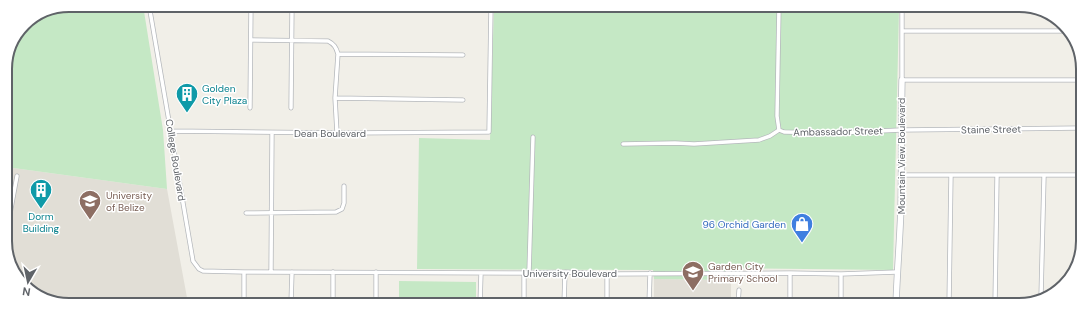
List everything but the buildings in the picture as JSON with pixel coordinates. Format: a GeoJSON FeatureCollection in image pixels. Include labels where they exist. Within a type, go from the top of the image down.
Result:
{"type":"FeatureCollection","features":[{"type":"Feature","properties":{"kind":"street","name":"College Boulevard"},"geometry":{"type":"LineString","coordinates":[[150,12],[184,215],[194,261],[203,271],[244,272]]}},
{"type":"Feature","properties":{"kind":"street"},"geometry":{"type":"LineString","coordinates":[[250,108],[251,12]]}},
{"type":"Feature","properties":{"kind":"street"},"geometry":{"type":"LineString","coordinates":[[291,108],[292,12]]}},
{"type":"Feature","properties":{"kind":"street","name":"Dean Boulevard"},"geometry":{"type":"LineString","coordinates":[[171,132],[489,132],[491,12]]}},
{"type":"Feature","properties":{"kind":"street","name":"Ambassador Street"},"geometry":{"type":"LineString","coordinates":[[779,12],[777,116],[779,130],[784,132],[799,133],[901,130]]}},
{"type":"Feature","properties":{"kind":"street","name":"Mountain View Boulevard"},"geometry":{"type":"LineString","coordinates":[[896,298],[897,272],[900,256],[902,175],[902,12]]}},
{"type":"Feature","properties":{"kind":"street"},"geometry":{"type":"LineString","coordinates":[[902,30],[1062,31]]}},
{"type":"Feature","properties":{"kind":"street"},"geometry":{"type":"LineString","coordinates":[[251,40],[328,41],[333,44],[338,54],[335,98],[336,133]]}},
{"type":"Feature","properties":{"kind":"street"},"geometry":{"type":"LineString","coordinates":[[338,54],[463,55]]}},
{"type":"Feature","properties":{"kind":"street"},"geometry":{"type":"LineString","coordinates":[[902,80],[1076,80]]}},
{"type":"Feature","properties":{"kind":"street"},"geometry":{"type":"LineString","coordinates":[[335,98],[463,100]]}},
{"type":"Feature","properties":{"kind":"street","name":"Staine Street"},"geometry":{"type":"LineString","coordinates":[[901,130],[1076,128]]}},
{"type":"Feature","properties":{"kind":"street"},"geometry":{"type":"LineString","coordinates":[[623,144],[694,144],[759,140],[770,136],[779,130]]}},
{"type":"Feature","properties":{"kind":"street"},"geometry":{"type":"LineString","coordinates":[[271,272],[272,132]]}},
{"type":"Feature","properties":{"kind":"street"},"geometry":{"type":"LineString","coordinates":[[529,273],[533,137]]}},
{"type":"Feature","properties":{"kind":"street"},"geometry":{"type":"LineString","coordinates":[[902,175],[1076,175]]}},
{"type":"Feature","properties":{"kind":"street"},"geometry":{"type":"LineString","coordinates":[[949,298],[951,175]]}},
{"type":"Feature","properties":{"kind":"street"},"geometry":{"type":"LineString","coordinates":[[12,201],[17,176]]}},
{"type":"Feature","properties":{"kind":"street"},"geometry":{"type":"LineString","coordinates":[[995,298],[997,176]]}},
{"type":"Feature","properties":{"kind":"street"},"geometry":{"type":"LineString","coordinates":[[1042,293],[1044,176]]}},
{"type":"Feature","properties":{"kind":"street"},"geometry":{"type":"LineString","coordinates":[[246,212],[336,212],[342,209],[344,203],[344,186]]}},
{"type":"Feature","properties":{"kind":"street"},"geometry":{"type":"LineString","coordinates":[[244,272],[244,298]]}},
{"type":"Feature","properties":{"kind":"street","name":"University Boulevard"},"geometry":{"type":"LineString","coordinates":[[244,272],[565,272],[607,274],[841,274],[897,272]]}},
{"type":"Feature","properties":{"kind":"street"},"geometry":{"type":"LineString","coordinates":[[291,298],[292,272]]}},
{"type":"Feature","properties":{"kind":"street"},"geometry":{"type":"LineString","coordinates":[[333,272],[333,298]]}},
{"type":"Feature","properties":{"kind":"street"},"geometry":{"type":"LineString","coordinates":[[376,272],[376,298]]}},
{"type":"Feature","properties":{"kind":"street"},"geometry":{"type":"LineString","coordinates":[[564,298],[565,272]]}},
{"type":"Feature","properties":{"kind":"street"},"geometry":{"type":"LineString","coordinates":[[480,298],[481,273]]}},
{"type":"Feature","properties":{"kind":"street"},"geometry":{"type":"LineString","coordinates":[[524,273],[524,298]]}},
{"type":"Feature","properties":{"kind":"street"},"geometry":{"type":"LineString","coordinates":[[649,298],[650,273]]}},
{"type":"Feature","properties":{"kind":"street"},"geometry":{"type":"LineString","coordinates":[[790,273],[790,298]]}},
{"type":"Feature","properties":{"kind":"street"},"geometry":{"type":"LineString","coordinates":[[607,274],[607,298]]}},
{"type":"Feature","properties":{"kind":"street"},"geometry":{"type":"LineString","coordinates":[[841,274],[841,298]]}},
{"type":"Feature","properties":{"kind":"street"},"geometry":{"type":"LineString","coordinates":[[738,298],[739,290]]}},
{"type":"Feature","properties":{"kind":"shaded area","name":"University of Belize"},"geometry":{"type":"Polygon","coordinates":[[[12,168],[167,189],[187,298],[62,298],[47,294],[34,286],[26,279],[18,266],[13,252],[12,241],[12,168]]]}},
{"type":"Feature","properties":{"kind":"shaded area","name":"Garden City Primary School"},"geometry":{"type":"Polygon","coordinates":[[[654,279],[731,280],[731,298],[654,298],[654,279]]]}},
{"type":"Feature","properties":{"kind":"green space"},"geometry":{"type":"Polygon","coordinates":[[[62,12],[144,12],[163,130],[167,189],[12,168],[12,65],[18,44],[31,26],[51,15],[62,12]]]}},
{"type":"Feature","properties":{"kind":"green space"},"geometry":{"type":"Polygon","coordinates":[[[494,12],[899,12],[893,270],[731,268],[731,280],[654,279],[653,270],[417,269],[419,138],[490,140],[494,12]]]}},
{"type":"Feature","properties":{"kind":"green space"},"geometry":{"type":"Polygon","coordinates":[[[399,281],[476,282],[476,298],[399,298],[399,281]]]}},
{"type":"Feature","properties":{"kind":"place","name":"Golden City Plaza"},"geometry":{"type":"Point","coordinates":[187,114]}},
{"type":"Feature","properties":{"kind":"place","name":"Dorm Building"},"geometry":{"type":"Point","coordinates":[41,210]}},
{"type":"Feature","properties":{"kind":"place","name":"University of Belize"},"geometry":{"type":"Point","coordinates":[90,220]}},
{"type":"Feature","properties":{"kind":"place","name":"96 Orchid Garden"},"geometry":{"type":"Point","coordinates":[802,244]}},
{"type":"Feature","properties":{"kind":"place","name":"Garden City Primary School"},"geometry":{"type":"Point","coordinates":[693,292]}}]}
